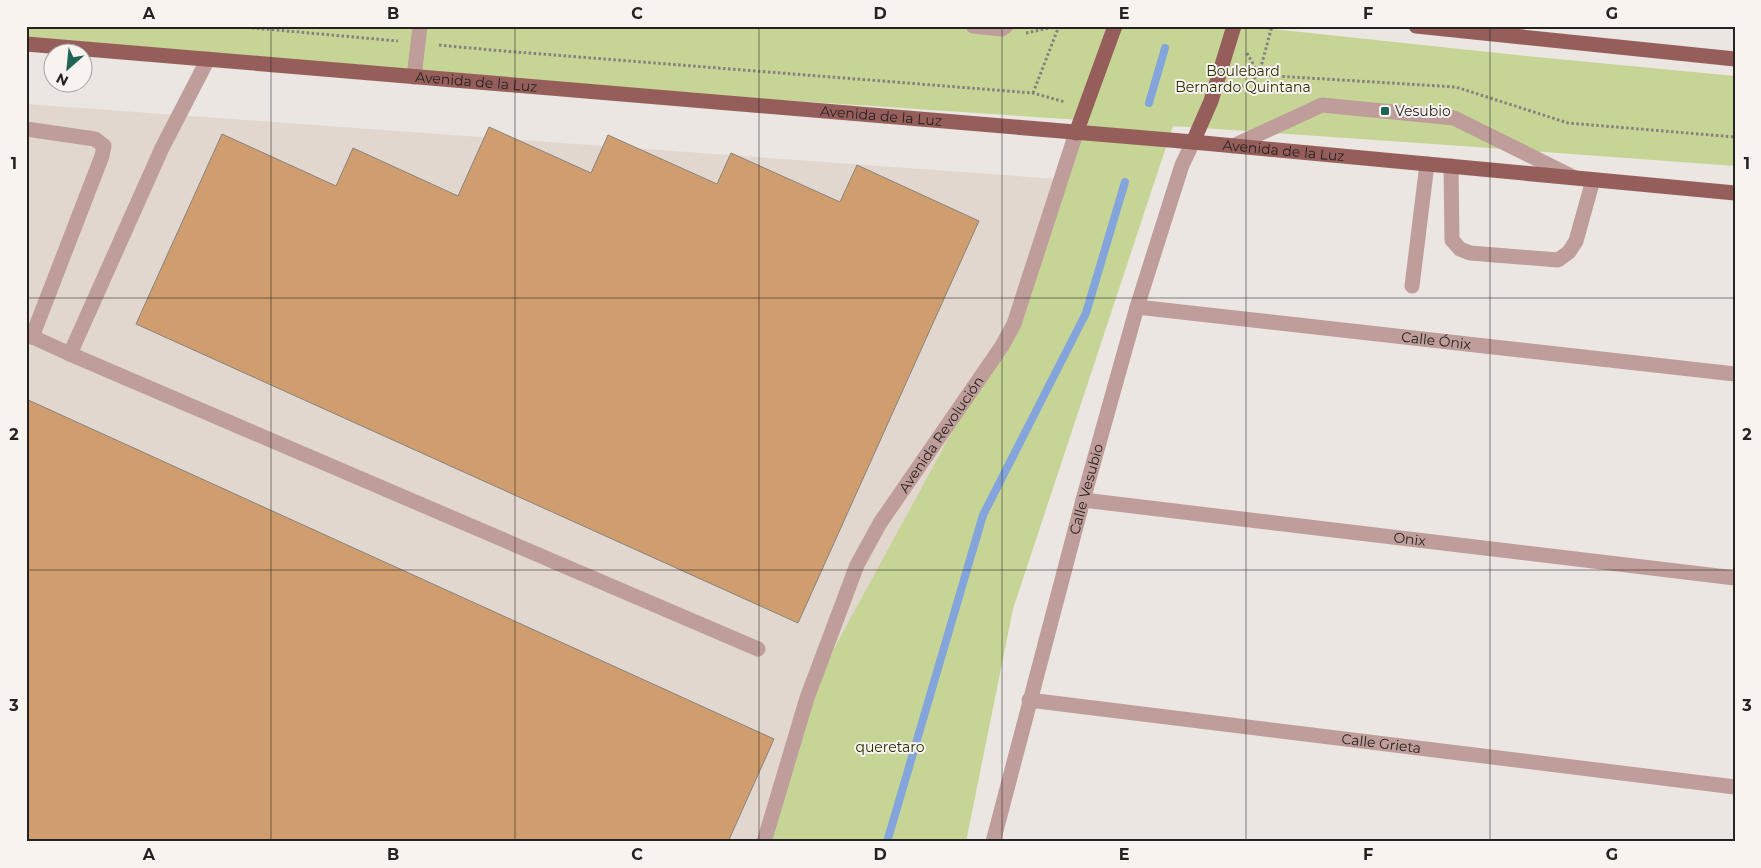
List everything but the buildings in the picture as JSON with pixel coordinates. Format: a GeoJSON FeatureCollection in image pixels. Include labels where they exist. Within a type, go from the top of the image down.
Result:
{"type":"FeatureCollection","features":[{"type":"Feature","properties":{"kind":"main road"},"geometry":{"type":"LineString","coordinates":[[1416,26],[1735,60]]}},
{"type":"Feature","properties":{"kind":"main road","name":"Avenida Revolución"},"geometry":{"type":"LineString","coordinates":[[1076,133],[1114,27]]}},
{"type":"Feature","properties":{"kind":"main road"},"geometry":{"type":"LineString","coordinates":[[1194,142],[1211,101],[1232,30]]}},
{"type":"Feature","properties":{"kind":"main road","name":"Avenida de la Luz"},"geometry":{"type":"LineString","coordinates":[[26,44],[1194,142],[1735,193]]}},
{"type":"Feature","properties":{"kind":"street"},"geometry":{"type":"LineString","coordinates":[[414,77],[420,26]]}},
{"type":"Feature","properties":{"kind":"street"},"geometry":{"type":"LineString","coordinates":[[973,26],[1004,28]]}},
{"type":"Feature","properties":{"kind":"street"},"geometry":{"type":"LineString","coordinates":[[70,354],[162,148],[208,59]]}},
{"type":"Feature","properties":{"kind":"street"},"geometry":{"type":"LineString","coordinates":[[1233,146],[1322,105],[1454,118],[1576,178]]}},
{"type":"Feature","properties":{"kind":"street"},"geometry":{"type":"LineString","coordinates":[[26,129],[96,139],[104,146],[102,156],[29,335],[758,649]]}},
{"type":"Feature","properties":{"kind":"street","name":"Avenida Revolución"},"geometry":{"type":"LineString","coordinates":[[764,842],[807,698],[857,565],[880,523],[1002,346],[1014,324],[1076,133]]}},
{"type":"Feature","properties":{"kind":"street","name":"Calle Vesubio"},"geometry":{"type":"LineString","coordinates":[[993,842],[1029,700],[1137,307],[1182,165],[1194,142]]}},
{"type":"Feature","properties":{"kind":"street"},"geometry":{"type":"LineString","coordinates":[[1412,286],[1427,164]]}},
{"type":"Feature","properties":{"kind":"street"},"geometry":{"type":"LineString","coordinates":[[1451,166],[1452,240],[1460,249],[1470,253],[1558,260],[1569,252],[1576,241],[1592,180]]}},
{"type":"Feature","properties":{"kind":"street","name":"Calle Ónix"},"geometry":{"type":"LineString","coordinates":[[1137,307],[1735,374]]}},
{"type":"Feature","properties":{"kind":"street","name":"Onix"},"geometry":{"type":"LineString","coordinates":[[1083,500],[1735,578]]}},
{"type":"Feature","properties":{"kind":"street","name":"Calle Grieta"},"geometry":{"type":"LineString","coordinates":[[1029,700],[1735,787]]}},
{"type":"Feature","properties":{"kind":"path"},"geometry":{"type":"LineString","coordinates":[[232,26],[351,37]]}},
{"type":"Feature","properties":{"kind":"path"},"geometry":{"type":"LineString","coordinates":[[1004,28],[1018,34],[1059,26]]}},
{"type":"Feature","properties":{"kind":"path"},"geometry":{"type":"LineString","coordinates":[[1033,93],[1059,26]]}},
{"type":"Feature","properties":{"kind":"path"},"geometry":{"type":"LineString","coordinates":[[1272,26],[1259,75],[1456,87],[1568,123],[1735,137]]}},
{"type":"Feature","properties":{"kind":"path"},"geometry":{"type":"LineString","coordinates":[[491,50],[1033,93],[1085,109]]}},
{"type":"Feature","properties":{"kind":"shaded area"},"geometry":{"type":"Polygon","coordinates":[[[26,104],[1086,181],[876,842],[26,842],[26,104]]]}},
{"type":"Feature","properties":{"kind":"green space"},"geometry":{"type":"Polygon","coordinates":[[[26,26],[1245,26],[1735,76],[1735,166],[1173,126],[1013,609],[966,842],[763,842],[807,698],[1019,309],[1081,120],[629,90],[92,46],[92,42],[26,41],[26,26]]]}},
{"type":"Feature","properties":{"kind":"waterway"},"geometry":{"type":"LineString","coordinates":[[1149,103],[1165,48]]}},
{"type":"Feature","properties":{"kind":"waterway"},"geometry":{"type":"LineString","coordinates":[[887,842],[983,515],[1086,313],[1125,182]]}},
{"type":"Feature","properties":{"kind":"place","name":"Vesubio"},"geometry":{"type":"Point","coordinates":[1385,111]}},
{"type":"Feature","properties":{"kind":"park label","name":"Boulebard Bernardo Quintana"},"geometry":{"type":"Point","coordinates":[1243,79]}},
{"type":"Feature","properties":{"kind":"park label","name":"queretaro"},"geometry":{"type":"Point","coordinates":[890,747]}}]}
